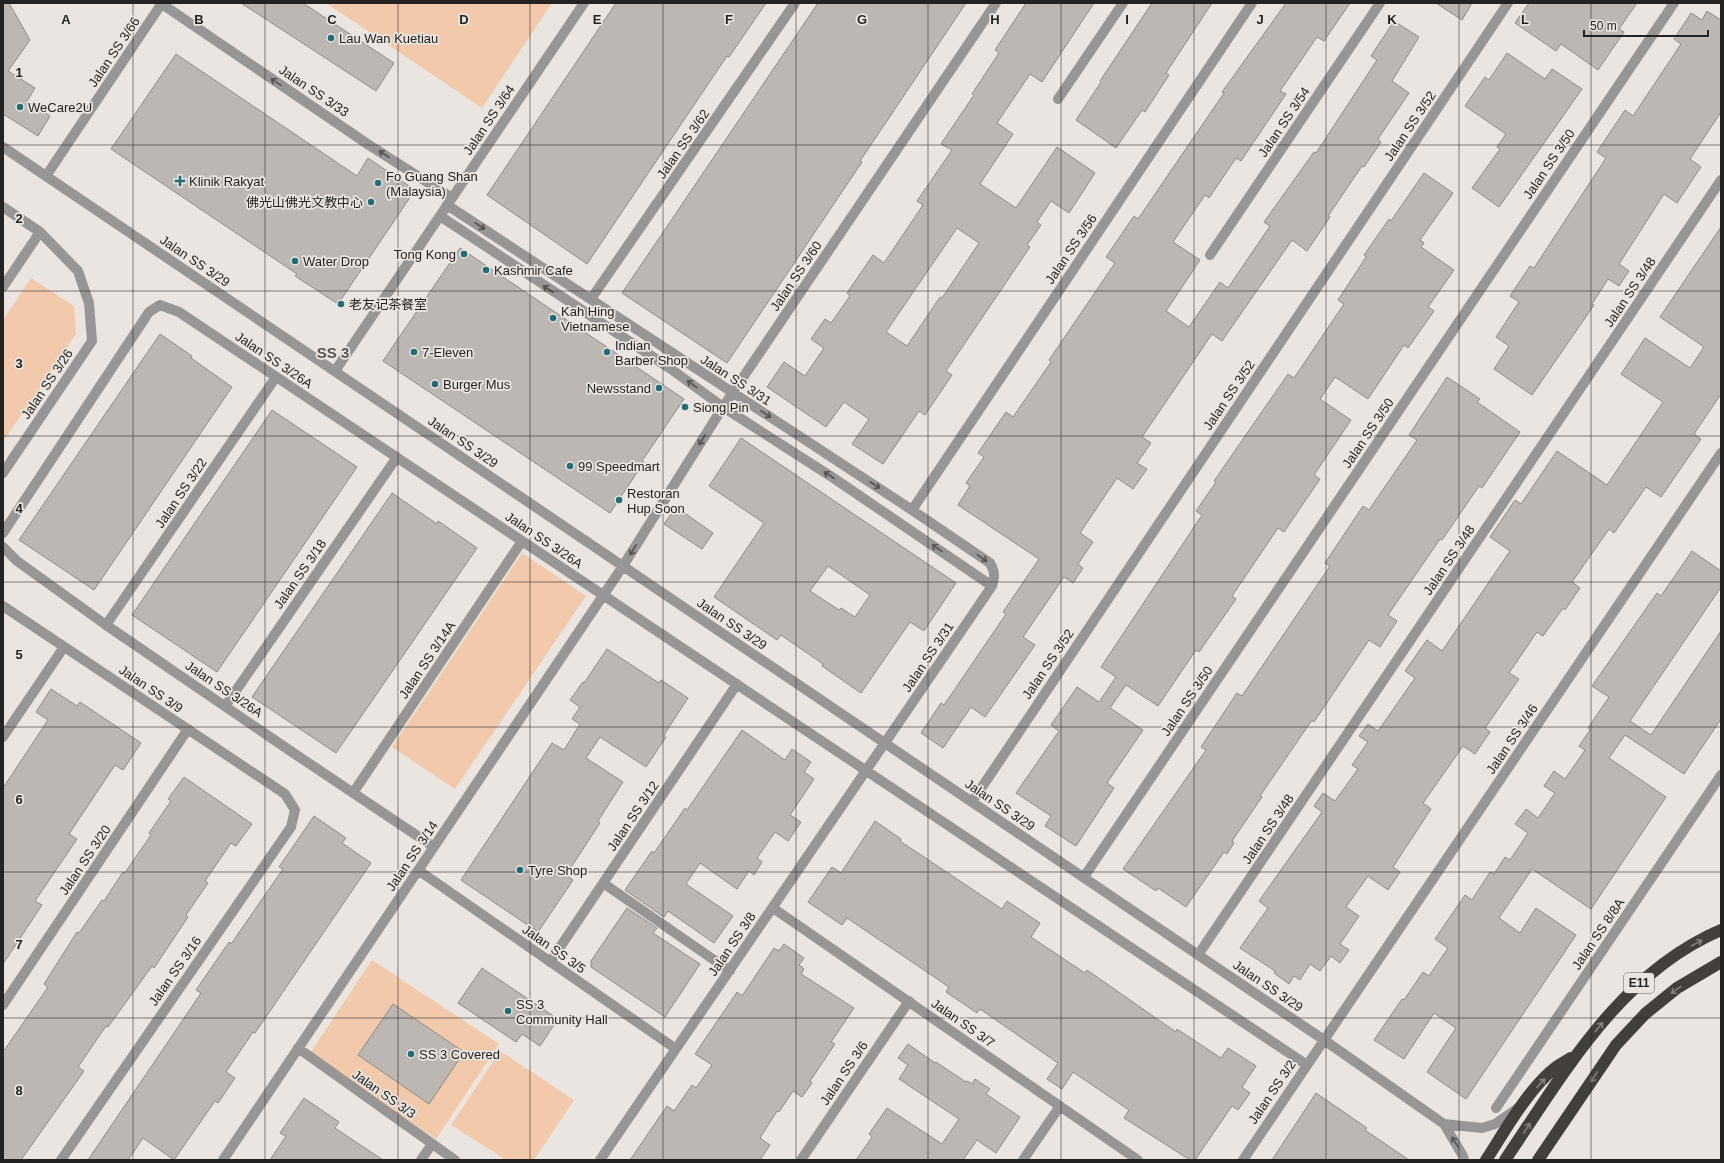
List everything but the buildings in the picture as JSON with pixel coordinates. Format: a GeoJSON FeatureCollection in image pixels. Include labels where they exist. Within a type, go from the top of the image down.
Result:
{"type":"FeatureCollection","features":[{"type":"Feature","properties":{"kind":"highway","name":"E11"},"geometry":{"type":"LineString","coordinates":[[1505,1160],[1574,1057],[1609,1014],[1640,983],[1677,953],[1721,930]]}},
{"type":"Feature","properties":{"kind":"highway","name":"E11"},"geometry":{"type":"LineString","coordinates":[[1538,1160],[1621,1040],[1645,1014],[1677,988],[1721,962]]}},
{"type":"Feature","properties":{"kind":"highway"},"geometry":{"type":"LineString","coordinates":[[1486,1160],[1522,1105],[1539,1084],[1555,1068],[1574,1057]]}},
{"type":"Feature","properties":{"kind":"street","name":"Jalan SS 3/64"},"geometry":{"type":"LineString","coordinates":[[335,371],[584,3]]}},
{"type":"Feature","properties":{"kind":"street","name":"Jalan SS 3/62"},"geometry":{"type":"LineString","coordinates":[[591,299],[795,3]]}},
{"type":"Feature","properties":{"kind":"street","name":"Jalan SS 3/60"},"geometry":{"type":"LineString","coordinates":[[623,566],[723,407],[996,3]]}},
{"type":"Feature","properties":{"kind":"street"},"geometry":{"type":"LineString","coordinates":[[1058,99],[1123,3]]}},
{"type":"Feature","properties":{"kind":"street","name":"Jalan SS 3/56"},"geometry":{"type":"LineString","coordinates":[[912,510],[1252,3]]}},
{"type":"Feature","properties":{"kind":"street","name":"Jalan SS 3/54"},"geometry":{"type":"LineString","coordinates":[[1210,255],[1380,3]]}},
{"type":"Feature","properties":{"kind":"street","name":"Jalan SS 3/52"},"geometry":{"type":"LineString","coordinates":[[972,802],[1508,3]]}},
{"type":"Feature","properties":{"kind":"street","name":"Jalan SS 3/50"},"geometry":{"type":"LineString","coordinates":[[1084,877],[1674,3]]}},
{"type":"Feature","properties":{"kind":"street","name":"Jalan SS 3/33"},"geometry":{"type":"LineString","coordinates":[[162,4],[450,202]]}},
{"type":"Feature","properties":{"kind":"street","name":"Jalan SS 3/66"},"geometry":{"type":"LineString","coordinates":[[46,176],[162,4]]}},
{"type":"Feature","properties":{"kind":"street","name":"Jalan SS 3/29"},"geometry":{"type":"LineString","coordinates":[[3,147],[1324,1040],[1444,1124],[1464,1160]]}},
{"type":"Feature","properties":{"kind":"street","name":"Jalan SS 3/48"},"geometry":{"type":"LineString","coordinates":[[1198,955],[1721,180]]}},
{"type":"Feature","properties":{"kind":"street","name":"Jalan SS 3/31"},"geometry":{"type":"LineString","coordinates":[[450,202],[591,299],[990,563],[994,570],[995,576],[992,586],[885,743]]}},
{"type":"Feature","properties":{"kind":"street","name":"Jalan SS 3/26"},"geometry":{"type":"LineString","coordinates":[[3,207],[40,232],[78,270],[89,303],[92,341],[3,473]]}},
{"type":"Feature","properties":{"kind":"street","name":"Jalan SS 3/31"},"geometry":{"type":"LineString","coordinates":[[440,216],[672,369],[723,407],[835,479],[992,586]]}},
{"type":"Feature","properties":{"kind":"street"},"geometry":{"type":"LineString","coordinates":[[3,287],[40,232]]}},
{"type":"Feature","properties":{"kind":"street","name":"Jalan SS 3/26A"},"geometry":{"type":"LineString","coordinates":[[3,533],[149,312],[160,305],[179,312],[738,684],[1306,1065]]}},
{"type":"Feature","properties":{"kind":"street","name":"Jalan SS 3/22"},"geometry":{"type":"LineString","coordinates":[[106,625],[276,377]]}},
{"type":"Feature","properties":{"kind":"street","name":"Jalan SS 3/46"},"geometry":{"type":"LineString","coordinates":[[1324,1040],[1721,453]]}},
{"type":"Feature","properties":{"kind":"street","name":"Jalan SS 3/18"},"geometry":{"type":"LineString","coordinates":[[226,705],[397,457]]}},
{"type":"Feature","properties":{"kind":"street","name":"Jalan SS 3/14A"},"geometry":{"type":"LineString","coordinates":[[353,793],[522,541]]}},
{"type":"Feature","properties":{"kind":"street","name":"Jalan SS 3/26A"},"geometry":{"type":"LineString","coordinates":[[3,547],[17,561],[106,625],[226,705],[353,793],[434,846]]}},
{"type":"Feature","properties":{"kind":"street","name":"Jalan SS 3/14"},"geometry":{"type":"LineString","coordinates":[[223,1160],[623,566]]}},
{"type":"Feature","properties":{"kind":"street","name":"Jalan SS 3/9"},"geometry":{"type":"LineString","coordinates":[[3,606],[284,794]]}},
{"type":"Feature","properties":{"kind":"street"},"geometry":{"type":"LineString","coordinates":[[3,737],[64,646]]}},
{"type":"Feature","properties":{"kind":"street","name":"Jalan SS 3/12"},"geometry":{"type":"LineString","coordinates":[[550,962],[738,684]]}},
{"type":"Feature","properties":{"kind":"street","name":"Jalan SS 3/20"},"geometry":{"type":"LineString","coordinates":[[3,1006],[188,730]]}},
{"type":"Feature","properties":{"kind":"street","name":"Jalan SS 3/8"},"geometry":{"type":"LineString","coordinates":[[600,1160],[885,743]]}},
{"type":"Feature","properties":{"kind":"street","name":"Jalan SS 8/8A"},"geometry":{"type":"LineString","coordinates":[[1496,1108],[1721,775]]}},
{"type":"Feature","properties":{"kind":"street","name":"Jalan SS 3/16"},"geometry":{"type":"LineString","coordinates":[[61,1160],[291,827],[294,810],[284,794]]}},
{"type":"Feature","properties":{"kind":"street","name":"Jalan SS 3/5"},"geometry":{"type":"LineString","coordinates":[[418,870],[676,1049]]}},
{"type":"Feature","properties":{"kind":"street"},"geometry":{"type":"LineString","coordinates":[[603,883],[730,971]]}},
{"type":"Feature","properties":{"kind":"street","name":"Jalan SS 3/7"},"geometry":{"type":"LineString","coordinates":[[773,908],[1138,1160]]}},
{"type":"Feature","properties":{"kind":"street","name":"Jalan SS 3/6"},"geometry":{"type":"LineString","coordinates":[[801,1160],[909,1001]]}},
{"type":"Feature","properties":{"kind":"street","name":"Jalan SS 3/2"},"geometry":{"type":"LineString","coordinates":[[1243,1160],[1324,1040]]}},
{"type":"Feature","properties":{"kind":"street","name":"Jalan SS 3/3"},"geometry":{"type":"LineString","coordinates":[[298,1048],[455,1160]]}},
{"type":"Feature","properties":{"kind":"street","name":"Jalan SS 3/29"},"geometry":{"type":"LineString","coordinates":[[1444,1124],[1482,1128],[1495,1124],[1522,1105]]}},
{"type":"Feature","properties":{"kind":"street"},"geometry":{"type":"LineString","coordinates":[[1023,1160],[1060,1106]]}},
{"type":"Feature","properties":{"kind":"street"},"geometry":{"type":"LineString","coordinates":[[421,1160],[432,1144]]}},
{"type":"Feature","properties":{"kind":"shaded area"},"geometry":{"type":"Polygon","coordinates":[[[326,3],[552,3],[482,108],[326,3]]]}},
{"type":"Feature","properties":{"kind":"shaded area"},"geometry":{"type":"Polygon","coordinates":[[[31,278],[74,306],[76,334],[3,442],[3,320],[31,278]]]}},
{"type":"Feature","properties":{"kind":"shaded area"},"geometry":{"type":"Polygon","coordinates":[[[522,553],[586,596],[455,789],[392,747],[522,553]]]}},
{"type":"Feature","properties":{"kind":"shaded area"},"geometry":{"type":"Polygon","coordinates":[[[372,960],[499,1044],[436,1139],[309,1055],[372,960]]]}},
{"type":"Feature","properties":{"kind":"shaded area"},"geometry":{"type":"Polygon","coordinates":[[[500,1051],[574,1100],[534,1160],[506,1160],[451,1125],[500,1051]]]}},
{"type":"Feature","properties":{"kind":"place","name":"Lau Wan Kuetiau"},"geometry":{"type":"Point","coordinates":[331,38]}},
{"type":"Feature","properties":{"kind":"place","name":"WeCare2U"},"geometry":{"type":"Point","coordinates":[20,107]}},
{"type":"Feature","properties":{"kind":"place","name":"Klinik Rakyat"},"geometry":{"type":"Point","coordinates":[180,181]}},
{"type":"Feature","properties":{"kind":"place","name":"Fo Guang Shan (Malaysia)"},"geometry":{"type":"Point","coordinates":[378,183]}},
{"type":"Feature","properties":{"kind":"place","name":"佛光山佛光文教中心"},"geometry":{"type":"Point","coordinates":[371,202]}},
{"type":"Feature","properties":{"kind":"place","name":"Tong Kong"},"geometry":{"type":"Point","coordinates":[464,254]}},
{"type":"Feature","properties":{"kind":"place","name":"Water Drop"},"geometry":{"type":"Point","coordinates":[295,261]}},
{"type":"Feature","properties":{"kind":"place","name":"Kashmir Cafe"},"geometry":{"type":"Point","coordinates":[486,270]}},
{"type":"Feature","properties":{"kind":"place","name":"老友记茶餐室"},"geometry":{"type":"Point","coordinates":[341,304]}},
{"type":"Feature","properties":{"kind":"place","name":"Kah Hing Vietnamese"},"geometry":{"type":"Point","coordinates":[553,318]}},
{"type":"Feature","properties":{"kind":"place","name":"7-Eleven"},"geometry":{"type":"Point","coordinates":[414,352]}},
{"type":"Feature","properties":{"kind":"place","name":"Indian Barber Shop"},"geometry":{"type":"Point","coordinates":[607,352]}},
{"type":"Feature","properties":{"kind":"place","name":"Burger Mus"},"geometry":{"type":"Point","coordinates":[435,384]}},
{"type":"Feature","properties":{"kind":"place","name":"Newsstand"},"geometry":{"type":"Point","coordinates":[659,388]}},
{"type":"Feature","properties":{"kind":"place","name":"Siong Pin"},"geometry":{"type":"Point","coordinates":[685,407]}},
{"type":"Feature","properties":{"kind":"place","name":"99 Speedmart"},"geometry":{"type":"Point","coordinates":[570,466]}},
{"type":"Feature","properties":{"kind":"place","name":"Restoran Hup Soon"},"geometry":{"type":"Point","coordinates":[619,500]}},
{"type":"Feature","properties":{"kind":"place","name":"Tyre Shop"},"geometry":{"type":"Point","coordinates":[520,870]}},
{"type":"Feature","properties":{"kind":"place","name":"SS 3 Community Hall"},"geometry":{"type":"Point","coordinates":[508,1011]}},
{"type":"Feature","properties":{"kind":"place","name":"SS 3 Covered"},"geometry":{"type":"Point","coordinates":[411,1054]}},
{"type":"Feature","properties":{"kind":"district","name":"SS 3"},"geometry":{"type":"Point","coordinates":[333,352]}}]}
